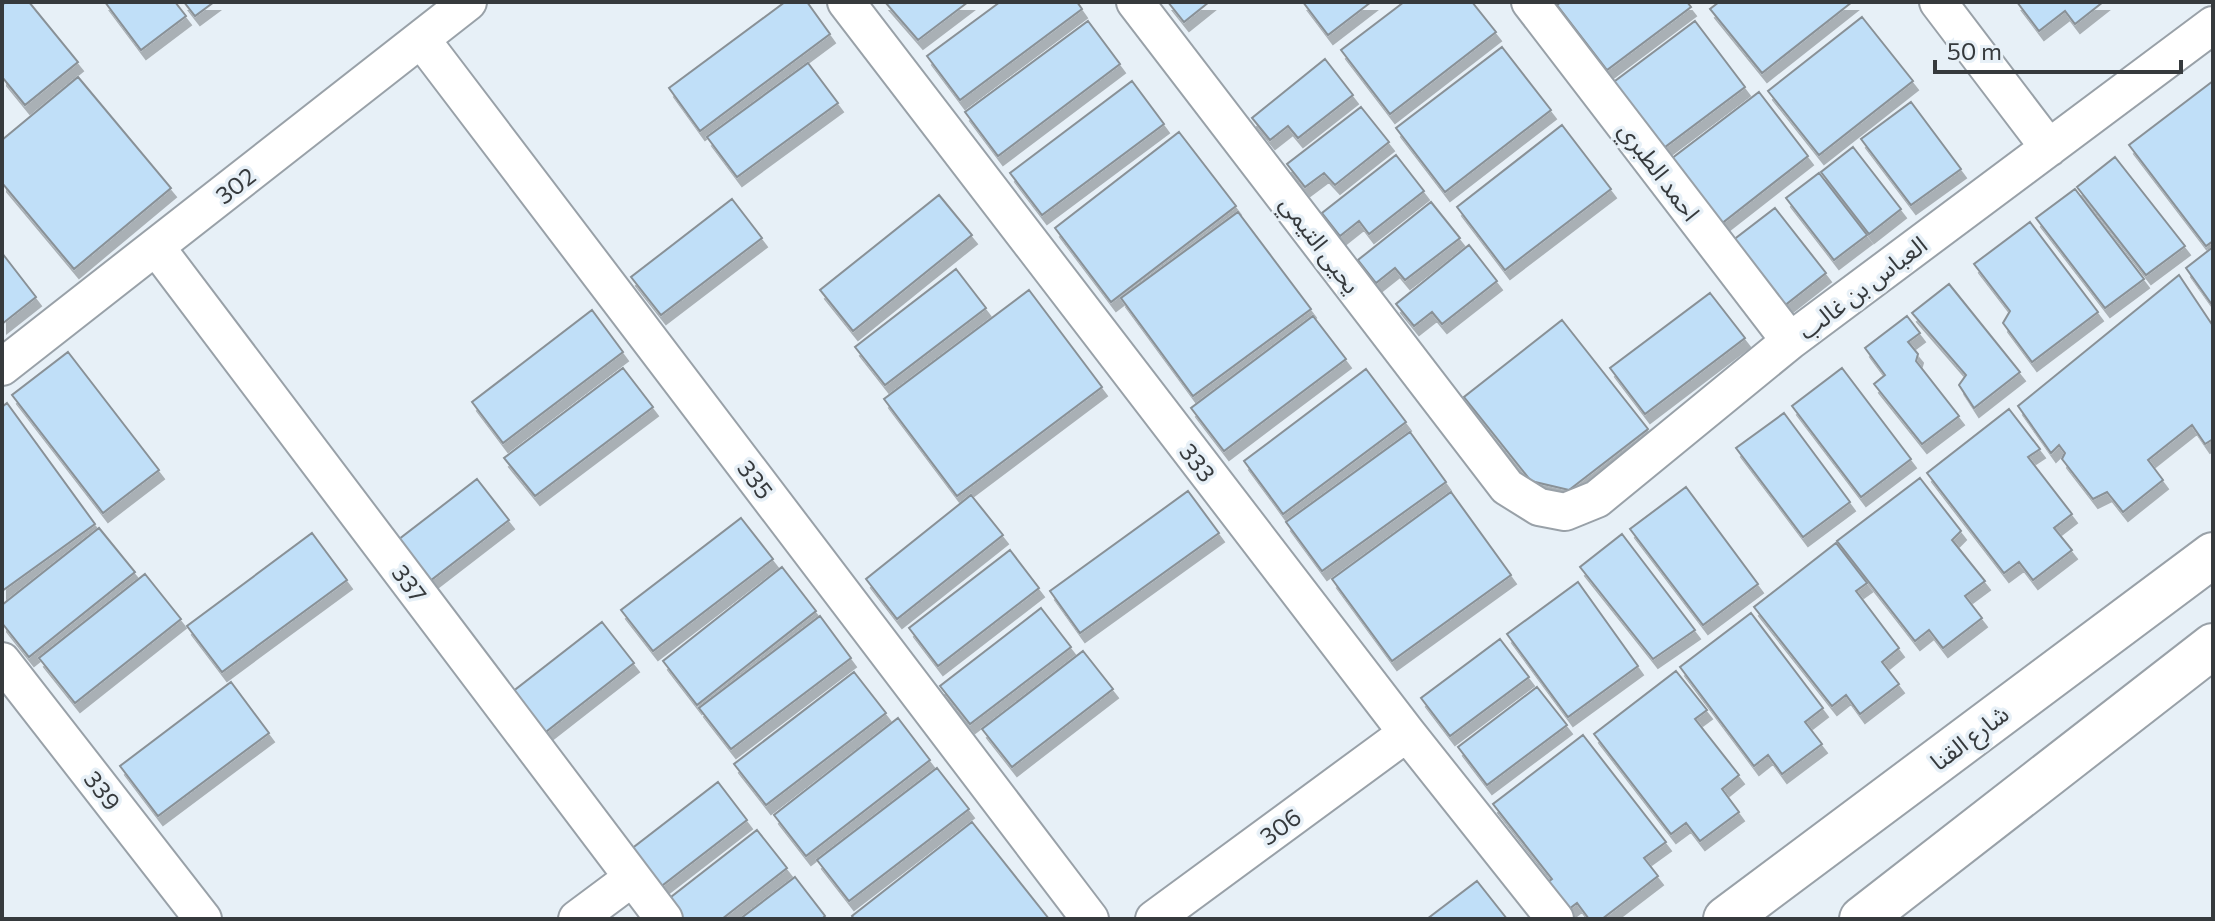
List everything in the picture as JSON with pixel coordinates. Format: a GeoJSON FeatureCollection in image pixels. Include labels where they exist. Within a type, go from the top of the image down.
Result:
{"type":"FeatureCollection","features":[{"type":"Feature","properties":{"kind":"street","name":"302"},"geometry":{"type":"LineString","coordinates":[[2,367],[468,2]]}},
{"type":"Feature","properties":{"kind":"street","name":"333"},"geometry":{"type":"LineString","coordinates":[[846,2],[1407,733],[1555,919]]}},
{"type":"Feature","properties":{"kind":"street","name":"يحيى التيمي"},"geometry":{"type":"LineString","coordinates":[[1135,2],[1507,487]]}},
{"type":"Feature","properties":{"kind":"street","name":"احمد الطبري"},"geometry":{"type":"LineString","coordinates":[[1530,2],[1790,341]]}},
{"type":"Feature","properties":{"kind":"street"},"geometry":{"type":"LineString","coordinates":[[1938,2],[2049,148]]}},
{"type":"Feature","properties":{"kind":"street","name":"العباس بن غالب"},"geometry":{"type":"LineString","coordinates":[[1507,487],[1539,507],[1565,512],[1597,499],[1790,341],[2213,25]]}},
{"type":"Feature","properties":{"kind":"street","name":"335"},"geometry":{"type":"LineString","coordinates":[[421,39],[1090,919]]}},
{"type":"Feature","properties":{"kind":"street","name":"337"},"geometry":{"type":"LineString","coordinates":[[156,247],[664,919]]}},
{"type":"Feature","properties":{"kind":"street","name":"شارع القنا"},"geometry":{"type":"LineString","coordinates":[[1726,919],[2213,555]]}},
{"type":"Feature","properties":{"kind":"street"},"geometry":{"type":"LineString","coordinates":[[1862,919],[2213,646]]}},
{"type":"Feature","properties":{"kind":"street","name":"339"},"geometry":{"type":"LineString","coordinates":[[2,661],[203,919]]}},
{"type":"Feature","properties":{"kind":"street","name":"306"},"geometry":{"type":"LineString","coordinates":[[1154,919],[1407,733]]}},
{"type":"Feature","properties":{"kind":"street"},"geometry":{"type":"LineString","coordinates":[[577,919],[632,878]]}},
{"type":"Feature","properties":{"kind":"building"},"geometry":{"type":"Polygon","coordinates":[[[6,2],[29,2],[78,62],[25,105],[2,77],[2,5],[6,2]]]}},
{"type":"Feature","properties":{"kind":"building"},"geometry":{"type":"Polygon","coordinates":[[[105,2],[175,2],[186,16],[141,50],[105,2]]]}},
{"type":"Feature","properties":{"kind":"building"},"geometry":{"type":"Polygon","coordinates":[[[184,2],[214,2],[195,16],[184,2]]]}},
{"type":"Feature","properties":{"kind":"building"},"geometry":{"type":"Polygon","coordinates":[[[785,2],[807,2],[830,34],[700,131],[669,88],[785,2]]]}},
{"type":"Feature","properties":{"kind":"building"},"geometry":{"type":"Polygon","coordinates":[[[885,2],[968,2],[918,40],[885,2]]]}},
{"type":"Feature","properties":{"kind":"building"},"geometry":{"type":"Polygon","coordinates":[[[1000,2],[1077,2],[1082,9],[960,100],[927,56],[1000,2]]]}},
{"type":"Feature","properties":{"kind":"building"},"geometry":{"type":"Polygon","coordinates":[[[1168,2],[1209,2],[1184,22],[1168,2]]]}},
{"type":"Feature","properties":{"kind":"building"},"geometry":{"type":"Polygon","coordinates":[[[1303,2],[1371,2],[1328,35],[1303,2]]]}},
{"type":"Feature","properties":{"kind":"building"},"geometry":{"type":"Polygon","coordinates":[[[1404,2],[1472,2],[1496,32],[1390,114],[1341,50],[1404,2]]]}},
{"type":"Feature","properties":{"kind":"building"},"geometry":{"type":"Polygon","coordinates":[[[1561,2],[1687,2],[1691,7],[1607,70],[1557,5],[1561,2]]]}},
{"type":"Feature","properties":{"kind":"building"},"geometry":{"type":"Polygon","coordinates":[[[1719,2],[1852,2],[1762,73],[1710,9],[1719,2]]]}},
{"type":"Feature","properties":{"kind":"building"},"geometry":{"type":"Polygon","coordinates":[[[2017,2],[2103,2],[2075,24],[2065,11],[2039,31],[2017,2]]]}},
{"type":"Feature","properties":{"kind":"building"},"geometry":{"type":"Polygon","coordinates":[[[1862,17],[1913,81],[1819,155],[1768,91],[1862,17]]]}},
{"type":"Feature","properties":{"kind":"building"},"geometry":{"type":"Polygon","coordinates":[[[1088,21],[1120,64],[998,156],[965,112],[1088,21]]]}},
{"type":"Feature","properties":{"kind":"building"},"geometry":{"type":"Polygon","coordinates":[[[1695,21],[1745,87],[1661,150],[1611,84],[1695,21]]]}},
{"type":"Feature","properties":{"kind":"building"},"geometry":{"type":"Polygon","coordinates":[[[1502,47],[1551,110],[1445,192],[1396,128],[1502,47]]]}},
{"type":"Feature","properties":{"kind":"building"},"geometry":{"type":"Polygon","coordinates":[[[1325,59],[1353,95],[1298,138],[1288,126],[1270,140],[1252,118],[1325,59]]]}},
{"type":"Feature","properties":{"kind":"building"},"geometry":{"type":"Polygon","coordinates":[[[808,63],[838,103],[737,177],[707,137],[808,63]]]}},
{"type":"Feature","properties":{"kind":"building"},"geometry":{"type":"Polygon","coordinates":[[[78,77],[171,188],[74,269],[2,183],[2,140],[78,77]]]}},
{"type":"Feature","properties":{"kind":"building"},"geometry":{"type":"Polygon","coordinates":[[[1132,81],[1164,124],[1042,215],[1010,173],[1132,81]]]}},
{"type":"Feature","properties":{"kind":"building"},"geometry":{"type":"Polygon","coordinates":[[[2213,81],[2213,241],[2206,246],[2129,145],[2213,81]]]}},
{"type":"Feature","properties":{"kind":"building"},"geometry":{"type":"Polygon","coordinates":[[[1759,92],[1808,156],[1721,224],[1671,159],[1759,92]]]}},
{"type":"Feature","properties":{"kind":"building"},"geometry":{"type":"Polygon","coordinates":[[[1911,102],[1961,169],[1911,205],[1861,139],[1911,102]]]}},
{"type":"Feature","properties":{"kind":"building"},"geometry":{"type":"Polygon","coordinates":[[[1361,107],[1389,142],[1335,185],[1324,173],[1305,187],[1287,164],[1361,107]]]}},
{"type":"Feature","properties":{"kind":"building"},"geometry":{"type":"Polygon","coordinates":[[[1562,125],[1611,189],[1505,270],[1457,207],[1562,125]]]}},
{"type":"Feature","properties":{"kind":"building"},"geometry":{"type":"Polygon","coordinates":[[[1179,132],[1236,206],[1111,302],[1055,228],[1179,132]]]}},
{"type":"Feature","properties":{"kind":"building"},"geometry":{"type":"Polygon","coordinates":[[[1853,147],[1901,209],[1869,234],[1821,172],[1853,147]]]}},
{"type":"Feature","properties":{"kind":"building"},"geometry":{"type":"Polygon","coordinates":[[[1396,155],[1424,191],[1369,234],[1359,221],[1340,236],[1322,213],[1396,155]]]}},
{"type":"Feature","properties":{"kind":"building"},"geometry":{"type":"Polygon","coordinates":[[[2115,157],[2185,246],[2146,275],[2077,187],[2115,157]]]}},
{"type":"Feature","properties":{"kind":"building"},"geometry":{"type":"Polygon","coordinates":[[[1819,173],[1867,235],[1834,260],[1786,198],[1819,173]]]}},
{"type":"Feature","properties":{"kind":"building"},"geometry":{"type":"Polygon","coordinates":[[[2075,189],[2144,279],[2105,308],[2036,218],[2075,189]]]}},
{"type":"Feature","properties":{"kind":"building"},"geometry":{"type":"Polygon","coordinates":[[[939,195],[972,235],[853,331],[820,290],[939,195]]]}},
{"type":"Feature","properties":{"kind":"building"},"geometry":{"type":"Polygon","coordinates":[[[732,199],[762,238],[661,315],[631,277],[732,199]]]}},
{"type":"Feature","properties":{"kind":"building"},"geometry":{"type":"Polygon","coordinates":[[[1431,202],[1460,238],[1405,280],[1395,268],[1376,283],[1358,260],[1431,202]]]}},
{"type":"Feature","properties":{"kind":"building"},"geometry":{"type":"Polygon","coordinates":[[[1775,208],[1826,273],[1784,306],[1732,241],[1775,208]]]}},
{"type":"Feature","properties":{"kind":"building"},"geometry":{"type":"Polygon","coordinates":[[[1238,212],[1311,309],[1193,396],[1121,298],[1238,212]]]}},
{"type":"Feature","properties":{"kind":"building"},"geometry":{"type":"Polygon","coordinates":[[[2030,222],[2098,312],[2032,362],[2003,323],[2010,311],[1974,264],[2030,222]]]}},
{"type":"Feature","properties":{"kind":"building"},"geometry":{"type":"Polygon","coordinates":[[[1469,245],[1497,281],[1442,324],[1432,312],[1414,326],[1396,304],[1469,245]]]}},
{"type":"Feature","properties":{"kind":"building"},"geometry":{"type":"Polygon","coordinates":[[[2213,247],[2213,306],[2186,268],[2213,247]]]}},
{"type":"Feature","properties":{"kind":"building"},"geometry":{"type":"Polygon","coordinates":[[[2,253],[36,297],[2,324],[2,253]]]}},
{"type":"Feature","properties":{"kind":"building"},"geometry":{"type":"Polygon","coordinates":[[[956,269],[986,308],[885,385],[855,347],[956,269]]]}},
{"type":"Feature","properties":{"kind":"building"},"geometry":{"type":"Polygon","coordinates":[[[2179,275],[2213,326],[2213,439],[2205,444],[2192,425],[2148,460],[2163,480],[2123,512],[2107,492],[2093,499],[2062,459],[2065,453],[2059,445],[2051,453],[2018,406],[2179,275]]]}},
{"type":"Feature","properties":{"kind":"building"},"geometry":{"type":"Polygon","coordinates":[[[1949,284],[2020,372],[1974,408],[1959,385],[1966,375],[1912,313],[1949,284]]]}},
{"type":"Feature","properties":{"kind":"building"},"geometry":{"type":"Polygon","coordinates":[[[1029,290],[1102,387],[957,496],[884,399],[1029,290]]]}},
{"type":"Feature","properties":{"kind":"building"},"geometry":{"type":"Polygon","coordinates":[[[1710,293],[1745,338],[1645,414],[1610,368],[1710,293]]]}},
{"type":"Feature","properties":{"kind":"building"},"geometry":{"type":"Polygon","coordinates":[[[592,310],[623,352],[503,443],[472,402],[592,310]]]}},
{"type":"Feature","properties":{"kind":"building"},"geometry":{"type":"Polygon","coordinates":[[[1313,316],[1346,359],[1224,451],[1191,408],[1313,316]]]}},
{"type":"Feature","properties":{"kind":"building"},"geometry":{"type":"Polygon","coordinates":[[[1907,316],[1920,333],[1908,342],[1918,354],[1916,361],[1959,416],[1922,444],[1874,384],[1885,375],[1865,348],[1907,316]]]}},
{"type":"Feature","properties":{"kind":"building"},"geometry":{"type":"Polygon","coordinates":[[[1562,320],[1648,429],[1569,490],[1531,481],[1464,397],[1562,320]]]}},
{"type":"Feature","properties":{"kind":"building"},"geometry":{"type":"Polygon","coordinates":[[[68,352],[159,470],[103,513],[12,395],[68,352]]]}},
{"type":"Feature","properties":{"kind":"building"},"geometry":{"type":"Polygon","coordinates":[[[623,368],[653,407],[535,496],[504,458],[623,368]]]}},
{"type":"Feature","properties":{"kind":"building"},"geometry":{"type":"Polygon","coordinates":[[[1842,368],[1911,459],[1861,497],[1792,406],[1842,368]]]}},
{"type":"Feature","properties":{"kind":"building"},"geometry":{"type":"Polygon","coordinates":[[[1366,369],[1406,422],[1283,514],[1244,461],[1366,369]]]}},
{"type":"Feature","properties":{"kind":"building"},"geometry":{"type":"Polygon","coordinates":[[[7,403],[95,524],[2,591],[2,407],[7,403]]]}},
{"type":"Feature","properties":{"kind":"building"},"geometry":{"type":"Polygon","coordinates":[[[2009,409],[2040,449],[2028,457],[2072,514],[2054,528],[2072,550],[2033,580],[2019,562],[2004,573],[1927,473],[2009,409]]]}},
{"type":"Feature","properties":{"kind":"building"},"geometry":{"type":"Polygon","coordinates":[[[1784,413],[1850,502],[1803,537],[1736,448],[1784,413]]]}},
{"type":"Feature","properties":{"kind":"building"},"geometry":{"type":"Polygon","coordinates":[[[1410,432],[1446,482],[1322,571],[1286,522],[1410,432]]]}},
{"type":"Feature","properties":{"kind":"building"},"geometry":{"type":"Polygon","coordinates":[[[1920,478],[1961,531],[1952,540],[1985,581],[1965,596],[1982,618],[1943,648],[1929,630],[1915,641],[1837,541],[1920,478]]]}},
{"type":"Feature","properties":{"kind":"building"},"geometry":{"type":"Polygon","coordinates":[[[477,479],[509,520],[426,584],[394,543],[477,479]]]}},
{"type":"Feature","properties":{"kind":"building"},"geometry":{"type":"Polygon","coordinates":[[[1686,487],[1758,584],[1703,625],[1630,529],[1686,487]]]}},
{"type":"Feature","properties":{"kind":"building"},"geometry":{"type":"Polygon","coordinates":[[[1188,491],[1219,533],[1080,633],[1050,591],[1188,491]]]}},
{"type":"Feature","properties":{"kind":"building"},"geometry":{"type":"Polygon","coordinates":[[[1451,492],[1511,575],[1392,661],[1332,579],[1451,492]]]}},
{"type":"Feature","properties":{"kind":"building"},"geometry":{"type":"Polygon","coordinates":[[[971,495],[1003,535],[897,619],[866,579],[971,495]]]}},
{"type":"Feature","properties":{"kind":"building"},"geometry":{"type":"Polygon","coordinates":[[[741,518],[773,559],[653,651],[621,610],[741,518]]]}},
{"type":"Feature","properties":{"kind":"building"},"geometry":{"type":"Polygon","coordinates":[[[99,528],[135,572],[29,657],[2,623],[2,605],[99,528]]]}},
{"type":"Feature","properties":{"kind":"building"},"geometry":{"type":"Polygon","coordinates":[[[312,533],[347,580],[222,672],[187,626],[312,533]]]}},
{"type":"Feature","properties":{"kind":"building"},"geometry":{"type":"Polygon","coordinates":[[[1622,534],[1695,630],[1653,659],[1580,567],[1622,534]]]}},
{"type":"Feature","properties":{"kind":"building"},"geometry":{"type":"Polygon","coordinates":[[[1836,543],[1867,583],[1856,591],[1899,648],[1882,662],[1899,684],[1860,714],[1846,695],[1832,706],[1754,607],[1836,543]]]}},
{"type":"Feature","properties":{"kind":"building"},"geometry":{"type":"Polygon","coordinates":[[[1010,550],[1039,588],[938,666],[909,628],[1010,550]]]}},
{"type":"Feature","properties":{"kind":"building"},"geometry":{"type":"Polygon","coordinates":[[[782,567],[816,611],[697,705],[663,661],[782,567]]]}},
{"type":"Feature","properties":{"kind":"building"},"geometry":{"type":"Polygon","coordinates":[[[145,574],[181,619],[75,703],[39,658],[145,574]]]}},
{"type":"Feature","properties":{"kind":"building"},"geometry":{"type":"Polygon","coordinates":[[[1578,582],[1638,666],[1568,717],[1507,634],[1578,582]]]}},
{"type":"Feature","properties":{"kind":"building"},"geometry":{"type":"Polygon","coordinates":[[[1041,608],[1071,647],[970,724],[940,686],[1041,608]]]}},
{"type":"Feature","properties":{"kind":"building"},"geometry":{"type":"Polygon","coordinates":[[[1751,613],[1823,708],[1805,722],[1822,744],[1782,774],[1768,755],[1754,766],[1680,667],[1751,613]]]}},
{"type":"Feature","properties":{"kind":"building"},"geometry":{"type":"Polygon","coordinates":[[[820,616],[851,658],[731,749],[699,708],[820,616]]]}},
{"type":"Feature","properties":{"kind":"building"},"geometry":{"type":"Polygon","coordinates":[[[602,622],[634,663],[538,738],[507,696],[602,622]]]}},
{"type":"Feature","properties":{"kind":"building"},"geometry":{"type":"Polygon","coordinates":[[[1500,639],[1529,677],[1450,736],[1421,698],[1500,639]]]}},
{"type":"Feature","properties":{"kind":"building"},"geometry":{"type":"Polygon","coordinates":[[[1083,651],[1113,689],[1012,767],[982,729],[1083,651]]]}},
{"type":"Feature","properties":{"kind":"building"},"geometry":{"type":"Polygon","coordinates":[[[1676,671],[1707,710],[1695,719],[1739,775],[1722,789],[1739,812],[1700,841],[1686,823],[1671,834],[1594,734],[1676,671]]]}},
{"type":"Feature","properties":{"kind":"building"},"geometry":{"type":"Polygon","coordinates":[[[854,672],[886,713],[766,805],[734,764],[854,672]]]}},
{"type":"Feature","properties":{"kind":"building"},"geometry":{"type":"Polygon","coordinates":[[[231,682],[269,733],[158,816],[120,766],[231,682]]]}},
{"type":"Feature","properties":{"kind":"building"},"geometry":{"type":"Polygon","coordinates":[[[1537,687],[1567,725],[1487,785],[1458,747],[1537,687]]]}},
{"type":"Feature","properties":{"kind":"building"},"geometry":{"type":"Polygon","coordinates":[[[898,718],[930,760],[806,856],[774,815],[898,718]]]}},
{"type":"Feature","properties":{"kind":"building"},"geometry":{"type":"Polygon","coordinates":[[[1583,735],[1666,842],[1644,858],[1658,876],[1602,919],[1589,919],[1577,903],[1565,912],[1544,885],[1552,879],[1493,804],[1583,735]]]}},
{"type":"Feature","properties":{"kind":"building"},"geometry":{"type":"Polygon","coordinates":[[[937,768],[969,809],[849,901],[817,860],[937,768]]]}},
{"type":"Feature","properties":{"kind":"building"},"geometry":{"type":"Polygon","coordinates":[[[718,782],[747,820],[659,888],[630,850],[718,782]]]}},
{"type":"Feature","properties":{"kind":"building"},"geometry":{"type":"Polygon","coordinates":[[[972,822],[1049,919],[854,919],[852,916],[972,822]]]}},
{"type":"Feature","properties":{"kind":"building"},"geometry":{"type":"Polygon","coordinates":[[[757,830],[787,868],[722,919],[673,919],[662,904],[757,830]]]}},
{"type":"Feature","properties":{"kind":"building"},"geometry":{"type":"Polygon","coordinates":[[[795,877],[825,916],[822,919],[740,919],[795,877]]]}},
{"type":"Feature","properties":{"kind":"building"},"geometry":{"type":"Polygon","coordinates":[[[1477,881],[1507,919],[1427,919],[1477,881]]]}}]}
